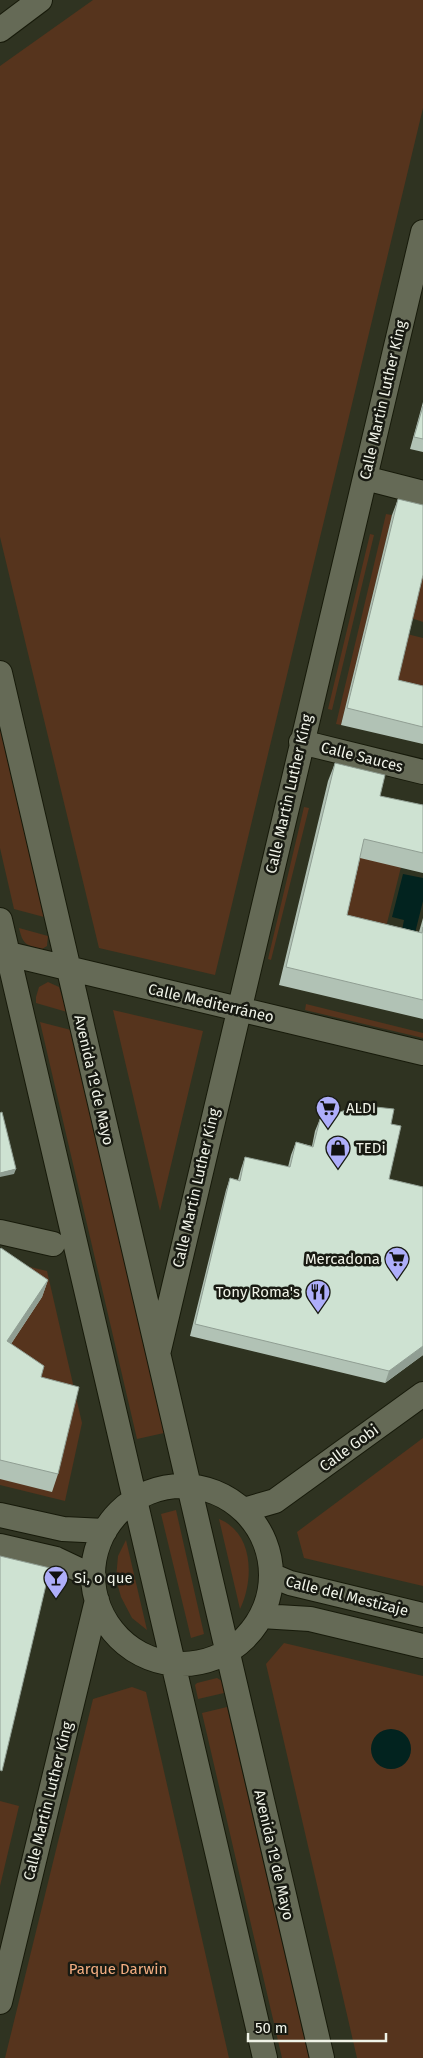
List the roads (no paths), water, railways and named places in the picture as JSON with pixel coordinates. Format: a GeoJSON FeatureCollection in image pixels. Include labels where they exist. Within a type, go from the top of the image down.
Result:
{"type":"FeatureCollection","features":[{"type":"Feature","properties":{"kind":"street"},"geometry":{"type":"LineString","coordinates":[[0,30],[40,0]]}},
{"type":"Feature","properties":{"kind":"street","name":"Calle Martin Luther King"},"geometry":{"type":"LineString","coordinates":[[157,1356],[423,232]]}},
{"type":"Feature","properties":{"kind":"street"},"geometry":{"type":"LineString","coordinates":[[365,478],[423,493]]}},
{"type":"Feature","properties":{"kind":"street","name":"Avenida 1º de Mayo"},"geometry":{"type":"LineString","coordinates":[[0,674],[157,1356],[190,1485],[322,2058]]}},
{"type":"Feature","properties":{"kind":"street","name":"Calle Sauces"},"geometry":{"type":"LineString","coordinates":[[301,742],[423,772]]}},
{"type":"Feature","properties":{"kind":"street"},"geometry":{"type":"LineString","coordinates":[[0,920],[4,953],[135,1499],[265,2058]]}},
{"type":"Feature","properties":{"kind":"street","name":"Calle Mediterráneo"},"geometry":{"type":"LineString","coordinates":[[4,953],[423,1053]]}},
{"type":"Feature","properties":{"kind":"street"},"geometry":{"type":"LineString","coordinates":[[0,1232],[53,1244]]}},
{"type":"Feature","properties":{"kind":"street","name":"Calle Gobi"},"geometry":{"type":"LineString","coordinates":[[244,1510],[275,1501],[423,1394]]}},
{"type":"Feature","properties":{"kind":"street"},"geometry":{"type":"LineString","coordinates":[[190,1485],[208,1489],[227,1498],[244,1510],[260,1531],[264,1540],[271,1575],[270,1590],[261,1616],[247,1636],[227,1652],[211,1659],[188,1664],[173,1664],[135,1651],[117,1636],[99,1609],[95,1588],[94,1560],[104,1532],[121,1510],[135,1499],[147,1492],[166,1486],[190,1485]]}},
{"type":"Feature","properties":{"kind":"street","name":"Calle Gobi"},"geometry":{"type":"LineString","coordinates":[[260,1531],[275,1501]]}},
{"type":"Feature","properties":{"kind":"street"},"geometry":{"type":"LineString","coordinates":[[0,1515],[63,1529],[104,1532]]}},
{"type":"Feature","properties":{"kind":"street"},"geometry":{"type":"LineString","coordinates":[[0,1546],[56,1559],[95,1588]]}},
{"type":"Feature","properties":{"kind":"street","name":"Calle del Mestizaje"},"geometry":{"type":"LineString","coordinates":[[271,1575],[290,1583],[423,1615]]}},
{"type":"Feature","properties":{"kind":"street","name":"Calle Martin Luther King"},"geometry":{"type":"LineString","coordinates":[[0,2002],[95,1588]]}},
{"type":"Feature","properties":{"kind":"street","name":"Calle del Mestizaje"},"geometry":{"type":"LineString","coordinates":[[261,1616],[310,1619],[423,1646]]}},
{"type":"Feature","properties":{"kind":"water"},"geometry":{"type":"Polygon","coordinates":[[[403,874],[423,878],[423,901],[415,933],[402,930],[404,920],[392,917],[403,874]]]}},
{"type":"Feature","properties":{"kind":"water"},"geometry":{"type":"Polygon","coordinates":[[[395,1729],[402,1732],[408,1738],[411,1749],[410,1757],[402,1766],[395,1769],[387,1769],[380,1766],[372,1757],[371,1745],[374,1738],[383,1730],[395,1729]]]}},
{"type":"Feature","properties":{"kind":"place","name":"ALDI"},"geometry":{"type":"Point","coordinates":[328,1129]}},
{"type":"Feature","properties":{"kind":"place","name":"TEDi"},"geometry":{"type":"Point","coordinates":[338,1169]}},
{"type":"Feature","properties":{"kind":"place","name":"Mercadona"},"geometry":{"type":"Point","coordinates":[397,1280]}},
{"type":"Feature","properties":{"kind":"place","name":"Tony Roma's"},"geometry":{"type":"Point","coordinates":[318,1313]}},
{"type":"Feature","properties":{"kind":"place","name":"Si, o que"},"geometry":{"type":"Point","coordinates":[56,1599]}},
{"type":"Feature","properties":{"kind":"park label","name":"Parque Darwin"},"geometry":{"type":"Point","coordinates":[118,1969]}}]}
